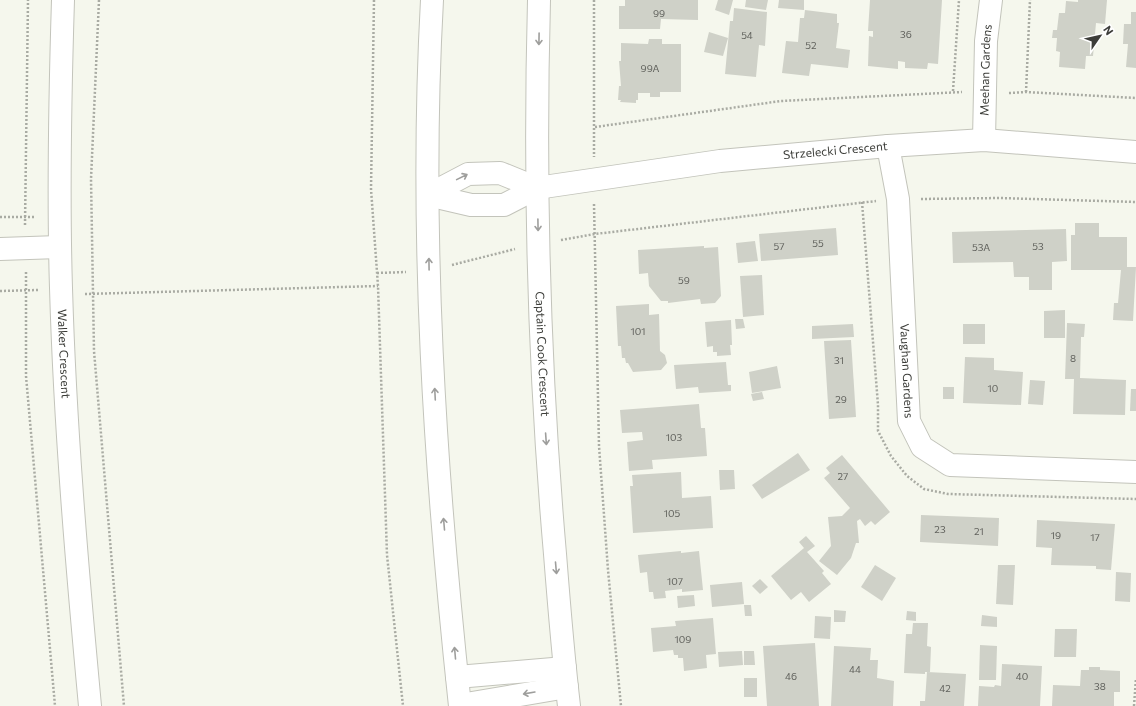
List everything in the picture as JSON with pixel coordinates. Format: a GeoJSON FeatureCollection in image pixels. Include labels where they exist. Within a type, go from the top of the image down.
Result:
{"type":"FeatureCollection","features":[{"type":"Feature","properties":{"kind":"street","name":"Walker Crescent"},"geometry":{"type":"LineString","coordinates":[[62,0],[59,130],[61,290],[77,560],[90,706]]}},
{"type":"Feature","properties":{"kind":"street"},"geometry":{"type":"LineString","coordinates":[[432,0],[428,195],[429,270],[437,448],[460,706],[567,687]]}},
{"type":"Feature","properties":{"kind":"street","name":"Captain Cook Crescent"},"geometry":{"type":"LineString","coordinates":[[539,0],[537,188],[545,430],[567,687]]}},
{"type":"Feature","properties":{"kind":"street","name":"Meehan Gardens"},"geometry":{"type":"LineString","coordinates":[[984,140],[986,42],[991,0]]}},
{"type":"Feature","properties":{"kind":"street","name":"Strzelecki Crescent"},"geometry":{"type":"LineString","coordinates":[[428,195],[470,206],[504,205],[537,188],[720,161],[888,146],[984,140],[1136,152]]}},
{"type":"Feature","properties":{"kind":"street","name":"Vaughan Gardens"},"geometry":{"type":"LineString","coordinates":[[888,146],[898,199],[909,421],[922,447],[950,465],[1136,472]]}},
{"type":"Feature","properties":{"kind":"street"},"geometry":{"type":"LineString","coordinates":[[428,195],[468,174],[500,172],[537,188]]}},
{"type":"Feature","properties":{"kind":"street"},"geometry":{"type":"LineString","coordinates":[[0,249],[60,247]]}},
{"type":"Feature","properties":{"kind":"street"},"geometry":{"type":"LineString","coordinates":[[457,677],[567,687]]}},
{"type":"Feature","properties":{"kind":"path"},"geometry":{"type":"LineString","coordinates":[[28,0],[25,217],[26,376],[55,706]]}},
{"type":"Feature","properties":{"kind":"path"},"geometry":{"type":"LineString","coordinates":[[99,0],[91,179],[94,351],[124,706]]}},
{"type":"Feature","properties":{"kind":"path"},"geometry":{"type":"LineString","coordinates":[[374,0],[371,189],[378,286],[387,556],[403,706]]}},
{"type":"Feature","properties":{"kind":"path"},"geometry":{"type":"LineString","coordinates":[[594,0],[595,127],[781,101],[953,91],[985,94],[1026,92],[1136,98]]}},
{"type":"Feature","properties":{"kind":"path"},"geometry":{"type":"LineString","coordinates":[[953,91],[959,0]]}},
{"type":"Feature","properties":{"kind":"path"},"geometry":{"type":"LineString","coordinates":[[1026,92],[1030,0]]}},
{"type":"Feature","properties":{"kind":"path"},"geometry":{"type":"LineString","coordinates":[[429,270],[538,244],[595,234],[862,202],[898,199],[999,198],[1136,202]]}},
{"type":"Feature","properties":{"kind":"path"},"geometry":{"type":"LineString","coordinates":[[594,199],[599,446],[608,570],[621,706]]}},
{"type":"Feature","properties":{"kind":"path"},"geometry":{"type":"LineString","coordinates":[[862,202],[878,405],[878,431],[891,456],[907,476],[924,489],[948,494],[1136,499]]}},
{"type":"Feature","properties":{"kind":"path"},"geometry":{"type":"LineString","coordinates":[[0,217],[60,218]]}},
{"type":"Feature","properties":{"kind":"path"},"geometry":{"type":"LineString","coordinates":[[0,291],[61,290],[93,295],[378,286]]}},
{"type":"Feature","properties":{"kind":"path"},"geometry":{"type":"LineString","coordinates":[[1134,706],[1136,678]]}},
{"type":"Feature","properties":{"kind":"building"},"geometry":{"type":"Polygon","coordinates":[[[625,0],[698,0],[698,20],[661,19],[660,29],[619,29],[619,6],[625,6],[625,0]]]}},
{"type":"Feature","properties":{"kind":"building"},"geometry":{"type":"Polygon","coordinates":[[[718,0],[733,0],[729,15],[715,10],[718,0]]]}},
{"type":"Feature","properties":{"kind":"building"},"geometry":{"type":"Polygon","coordinates":[[[746,0],[768,0],[766,10],[745,7],[746,0]]]}},
{"type":"Feature","properties":{"kind":"building"},"geometry":{"type":"Polygon","coordinates":[[[779,0],[804,0],[804,10],[778,8],[779,0]]]}},
{"type":"Feature","properties":{"kind":"building"},"geometry":{"type":"Polygon","coordinates":[[[870,0],[942,0],[938,64],[928,63],[927,69],[905,68],[905,62],[898,61],[898,69],[868,66],[869,36],[873,37],[873,31],[868,31],[870,0]]]}},
{"type":"Feature","properties":{"kind":"building"},"geometry":{"type":"Polygon","coordinates":[[[1078,0],[1107,0],[1105,24],[1096,23],[1093,56],[1086,56],[1085,69],[1059,67],[1060,52],[1056,51],[1057,38],[1052,38],[1053,30],[1057,30],[1059,13],[1065,13],[1066,1],[1078,2],[1078,0]]]}},
{"type":"Feature","properties":{"kind":"building"},"geometry":{"type":"Polygon","coordinates":[[[734,8],[767,12],[765,46],[759,45],[756,77],[725,74],[730,21],[733,21],[734,8]]]}},
{"type":"Feature","properties":{"kind":"building"},"geometry":{"type":"Polygon","coordinates":[[[805,10],[837,14],[837,23],[839,23],[836,48],[850,50],[848,68],[811,64],[809,76],[782,73],[786,41],[798,42],[800,18],[804,18],[805,10]]]}},
{"type":"Feature","properties":{"kind":"building"},"geometry":{"type":"Polygon","coordinates":[[[1131,12],[1136,12],[1136,68],[1126,67],[1128,44],[1123,44],[1124,24],[1131,24],[1131,12]]]}},
{"type":"Feature","properties":{"kind":"building"},"geometry":{"type":"Polygon","coordinates":[[[709,32],[728,38],[723,56],[704,52],[709,32]]]}},
{"type":"Feature","properties":{"kind":"building"},"geometry":{"type":"Polygon","coordinates":[[[649,39],[662,39],[662,44],[681,44],[681,92],[660,92],[660,97],[650,97],[650,93],[638,93],[638,100],[636,100],[636,103],[620,102],[621,100],[618,100],[619,86],[621,86],[619,61],[621,61],[621,43],[648,44],[649,39]]]}},
{"type":"Feature","properties":{"kind":"building"},"geometry":{"type":"Polygon","coordinates":[[[1075,223],[1099,223],[1099,237],[1127,237],[1127,267],[1136,267],[1133,321],[1113,320],[1114,303],[1118,303],[1121,270],[1071,270],[1071,235],[1075,235],[1075,223]]]}},
{"type":"Feature","properties":{"kind":"building"},"geometry":{"type":"Polygon","coordinates":[[[836,228],[838,255],[761,261],[759,234],[836,228]]]}},
{"type":"Feature","properties":{"kind":"building"},"geometry":{"type":"Polygon","coordinates":[[[1066,229],[1067,261],[1052,262],[1052,290],[1029,290],[1029,277],[1014,277],[1013,262],[953,263],[952,232],[1066,229]]]}},
{"type":"Feature","properties":{"kind":"building"},"geometry":{"type":"Polygon","coordinates":[[[755,241],[758,261],[738,263],[736,243],[755,241]]]}},
{"type":"Feature","properties":{"kind":"building"},"geometry":{"type":"Polygon","coordinates":[[[704,246],[704,248],[718,247],[721,296],[715,303],[701,304],[700,299],[668,303],[668,301],[661,301],[649,286],[648,273],[639,274],[638,250],[704,246]]]}},
{"type":"Feature","properties":{"kind":"building"},"geometry":{"type":"Polygon","coordinates":[[[762,275],[764,315],[743,317],[740,276],[762,275]]]}},
{"type":"Feature","properties":{"kind":"building"},"geometry":{"type":"Polygon","coordinates":[[[649,304],[649,315],[659,314],[660,351],[665,355],[667,363],[661,370],[633,372],[628,363],[626,363],[625,358],[622,358],[621,346],[618,346],[616,306],[649,304]]]}},
{"type":"Feature","properties":{"kind":"building"},"geometry":{"type":"Polygon","coordinates":[[[1065,310],[1065,338],[1044,338],[1044,311],[1065,310]]]}},
{"type":"Feature","properties":{"kind":"building"},"geometry":{"type":"Polygon","coordinates":[[[735,319],[743,319],[745,328],[736,329],[735,319]]]}},
{"type":"Feature","properties":{"kind":"building"},"geometry":{"type":"Polygon","coordinates":[[[731,320],[731,355],[717,356],[717,352],[713,352],[713,346],[707,347],[705,322],[731,320]]]}},
{"type":"Feature","properties":{"kind":"building"},"geometry":{"type":"Polygon","coordinates":[[[1067,323],[1085,324],[1084,337],[1081,337],[1080,378],[1126,380],[1125,415],[1073,414],[1074,379],[1065,379],[1067,323]]]}},
{"type":"Feature","properties":{"kind":"building"},"geometry":{"type":"Polygon","coordinates":[[[853,324],[854,337],[812,339],[812,326],[853,324]]]}},
{"type":"Feature","properties":{"kind":"building"},"geometry":{"type":"Polygon","coordinates":[[[963,324],[985,324],[985,344],[963,344],[963,324]]]}},
{"type":"Feature","properties":{"kind":"building"},"geometry":{"type":"Polygon","coordinates":[[[851,340],[856,417],[829,419],[824,341],[851,340]]]}},
{"type":"Feature","properties":{"kind":"building"},"geometry":{"type":"Polygon","coordinates":[[[965,357],[994,358],[994,370],[1023,372],[1021,405],[963,403],[965,357]]]}},
{"type":"Feature","properties":{"kind":"building"},"geometry":{"type":"Polygon","coordinates":[[[726,362],[728,385],[731,385],[731,391],[699,393],[698,387],[676,389],[674,365],[726,362]]]}},
{"type":"Feature","properties":{"kind":"building"},"geometry":{"type":"Polygon","coordinates":[[[777,366],[781,388],[752,393],[749,372],[777,366]]]}},
{"type":"Feature","properties":{"kind":"building"},"geometry":{"type":"Polygon","coordinates":[[[1030,380],[1045,381],[1043,405],[1028,404],[1030,380]]]}},
{"type":"Feature","properties":{"kind":"building"},"geometry":{"type":"Polygon","coordinates":[[[943,387],[954,387],[954,399],[943,399],[943,387]]]}},
{"type":"Feature","properties":{"kind":"building"},"geometry":{"type":"Polygon","coordinates":[[[1131,389],[1136,389],[1136,411],[1130,411],[1131,389]]]}},
{"type":"Feature","properties":{"kind":"building"},"geometry":{"type":"Polygon","coordinates":[[[762,392],[764,399],[753,401],[751,394],[762,392]]]}},
{"type":"Feature","properties":{"kind":"building"},"geometry":{"type":"Polygon","coordinates":[[[699,404],[701,428],[705,428],[707,456],[652,460],[653,469],[629,471],[627,442],[643,440],[642,432],[622,433],[620,410],[699,404]]]}},
{"type":"Feature","properties":{"kind":"building"},"geometry":{"type":"Polygon","coordinates":[[[798,453],[810,470],[762,499],[752,485],[798,453]]]}},
{"type":"Feature","properties":{"kind":"building"},"geometry":{"type":"Polygon","coordinates":[[[842,455],[890,512],[875,525],[871,521],[865,526],[860,519],[857,521],[859,543],[856,543],[851,558],[837,575],[819,561],[831,546],[828,517],[842,516],[850,508],[824,478],[830,473],[826,468],[842,455]]]}},
{"type":"Feature","properties":{"kind":"building"},"geometry":{"type":"Polygon","coordinates":[[[719,470],[734,470],[735,489],[720,490],[719,470]]]}},
{"type":"Feature","properties":{"kind":"building"},"geometry":{"type":"Polygon","coordinates":[[[681,472],[682,498],[711,496],[713,528],[633,533],[630,486],[633,486],[632,475],[681,472]]]}},
{"type":"Feature","properties":{"kind":"building"},"geometry":{"type":"Polygon","coordinates":[[[921,515],[999,518],[998,546],[920,542],[921,515]]]}},
{"type":"Feature","properties":{"kind":"building"},"geometry":{"type":"Polygon","coordinates":[[[1037,520],[1115,524],[1111,570],[1096,569],[1096,566],[1051,565],[1052,548],[1036,547],[1037,520]]]}},
{"type":"Feature","properties":{"kind":"building"},"geometry":{"type":"Polygon","coordinates":[[[806,536],[815,546],[807,552],[824,571],[822,573],[831,584],[809,602],[801,592],[791,600],[771,576],[804,548],[799,542],[806,536]]]}},
{"type":"Feature","properties":{"kind":"building"},"geometry":{"type":"Polygon","coordinates":[[[681,551],[681,553],[699,551],[703,590],[682,592],[682,589],[665,591],[666,598],[654,599],[653,592],[649,592],[647,572],[640,573],[638,555],[681,551]]]}},
{"type":"Feature","properties":{"kind":"building"},"geometry":{"type":"Polygon","coordinates":[[[875,565],[896,578],[882,601],[861,587],[875,565]]]}},
{"type":"Feature","properties":{"kind":"building"},"geometry":{"type":"Polygon","coordinates":[[[998,565],[1015,565],[1013,605],[996,604],[998,565]]]}},
{"type":"Feature","properties":{"kind":"building"},"geometry":{"type":"Polygon","coordinates":[[[1116,572],[1131,573],[1130,602],[1115,601],[1116,572]]]}},
{"type":"Feature","properties":{"kind":"building"},"geometry":{"type":"Polygon","coordinates":[[[760,579],[768,587],[760,594],[752,586],[760,579]]]}},
{"type":"Feature","properties":{"kind":"building"},"geometry":{"type":"Polygon","coordinates":[[[742,582],[744,604],[712,607],[710,585],[742,582]]]}},
{"type":"Feature","properties":{"kind":"building"},"geometry":{"type":"Polygon","coordinates":[[[694,595],[695,606],[678,608],[677,596],[694,595]]]}},
{"type":"Feature","properties":{"kind":"building"},"geometry":{"type":"Polygon","coordinates":[[[744,605],[751,605],[752,616],[745,616],[744,605]]]}},
{"type":"Feature","properties":{"kind":"building"},"geometry":{"type":"Polygon","coordinates":[[[834,610],[846,611],[845,622],[834,622],[834,610]]]}},
{"type":"Feature","properties":{"kind":"building"},"geometry":{"type":"Polygon","coordinates":[[[907,611],[916,612],[916,621],[906,620],[907,611]]]}},
{"type":"Feature","properties":{"kind":"building"},"geometry":{"type":"Polygon","coordinates":[[[982,615],[997,617],[997,627],[981,626],[982,615]]]}},
{"type":"Feature","properties":{"kind":"building"},"geometry":{"type":"Polygon","coordinates":[[[815,616],[831,617],[830,639],[814,638],[815,616]]]}},
{"type":"Feature","properties":{"kind":"building"},"geometry":{"type":"Polygon","coordinates":[[[713,618],[716,654],[706,655],[707,668],[684,671],[683,658],[678,658],[678,655],[674,655],[673,650],[653,652],[651,628],[676,626],[675,621],[713,618]]]}},
{"type":"Feature","properties":{"kind":"building"},"geometry":{"type":"Polygon","coordinates":[[[913,623],[928,623],[927,646],[931,647],[930,672],[925,672],[925,674],[904,673],[906,634],[912,634],[913,623]]]}},
{"type":"Feature","properties":{"kind":"building"},"geometry":{"type":"Polygon","coordinates":[[[1055,629],[1077,629],[1076,657],[1054,657],[1055,629]]]}},
{"type":"Feature","properties":{"kind":"building"},"geometry":{"type":"Polygon","coordinates":[[[815,643],[819,706],[767,706],[763,646],[815,643]]]}},
{"type":"Feature","properties":{"kind":"building"},"geometry":{"type":"Polygon","coordinates":[[[980,645],[997,646],[996,680],[979,680],[980,645]]]}},
{"type":"Feature","properties":{"kind":"building"},"geometry":{"type":"Polygon","coordinates":[[[834,646],[871,648],[870,660],[878,660],[877,678],[894,681],[893,706],[831,706],[834,646]]]}},
{"type":"Feature","properties":{"kind":"building"},"geometry":{"type":"Polygon","coordinates":[[[742,651],[743,665],[719,667],[718,652],[742,651]]]}},
{"type":"Feature","properties":{"kind":"building"},"geometry":{"type":"Polygon","coordinates":[[[744,651],[754,651],[755,665],[744,665],[744,651]]]}},
{"type":"Feature","properties":{"kind":"building"},"geometry":{"type":"Polygon","coordinates":[[[1002,664],[1042,666],[1040,706],[978,706],[979,686],[1001,686],[1002,664]]]}},
{"type":"Feature","properties":{"kind":"building"},"geometry":{"type":"Polygon","coordinates":[[[1089,667],[1100,667],[1100,670],[1120,671],[1120,692],[1114,692],[1114,706],[1052,706],[1053,685],[1080,686],[1081,670],[1089,670],[1089,667]]]}},
{"type":"Feature","properties":{"kind":"building"},"geometry":{"type":"Polygon","coordinates":[[[927,672],[966,674],[964,706],[920,706],[920,701],[925,701],[927,672]]]}},
{"type":"Feature","properties":{"kind":"building"},"geometry":{"type":"Polygon","coordinates":[[[744,678],[757,678],[757,697],[744,697],[744,678]]]}}]}
